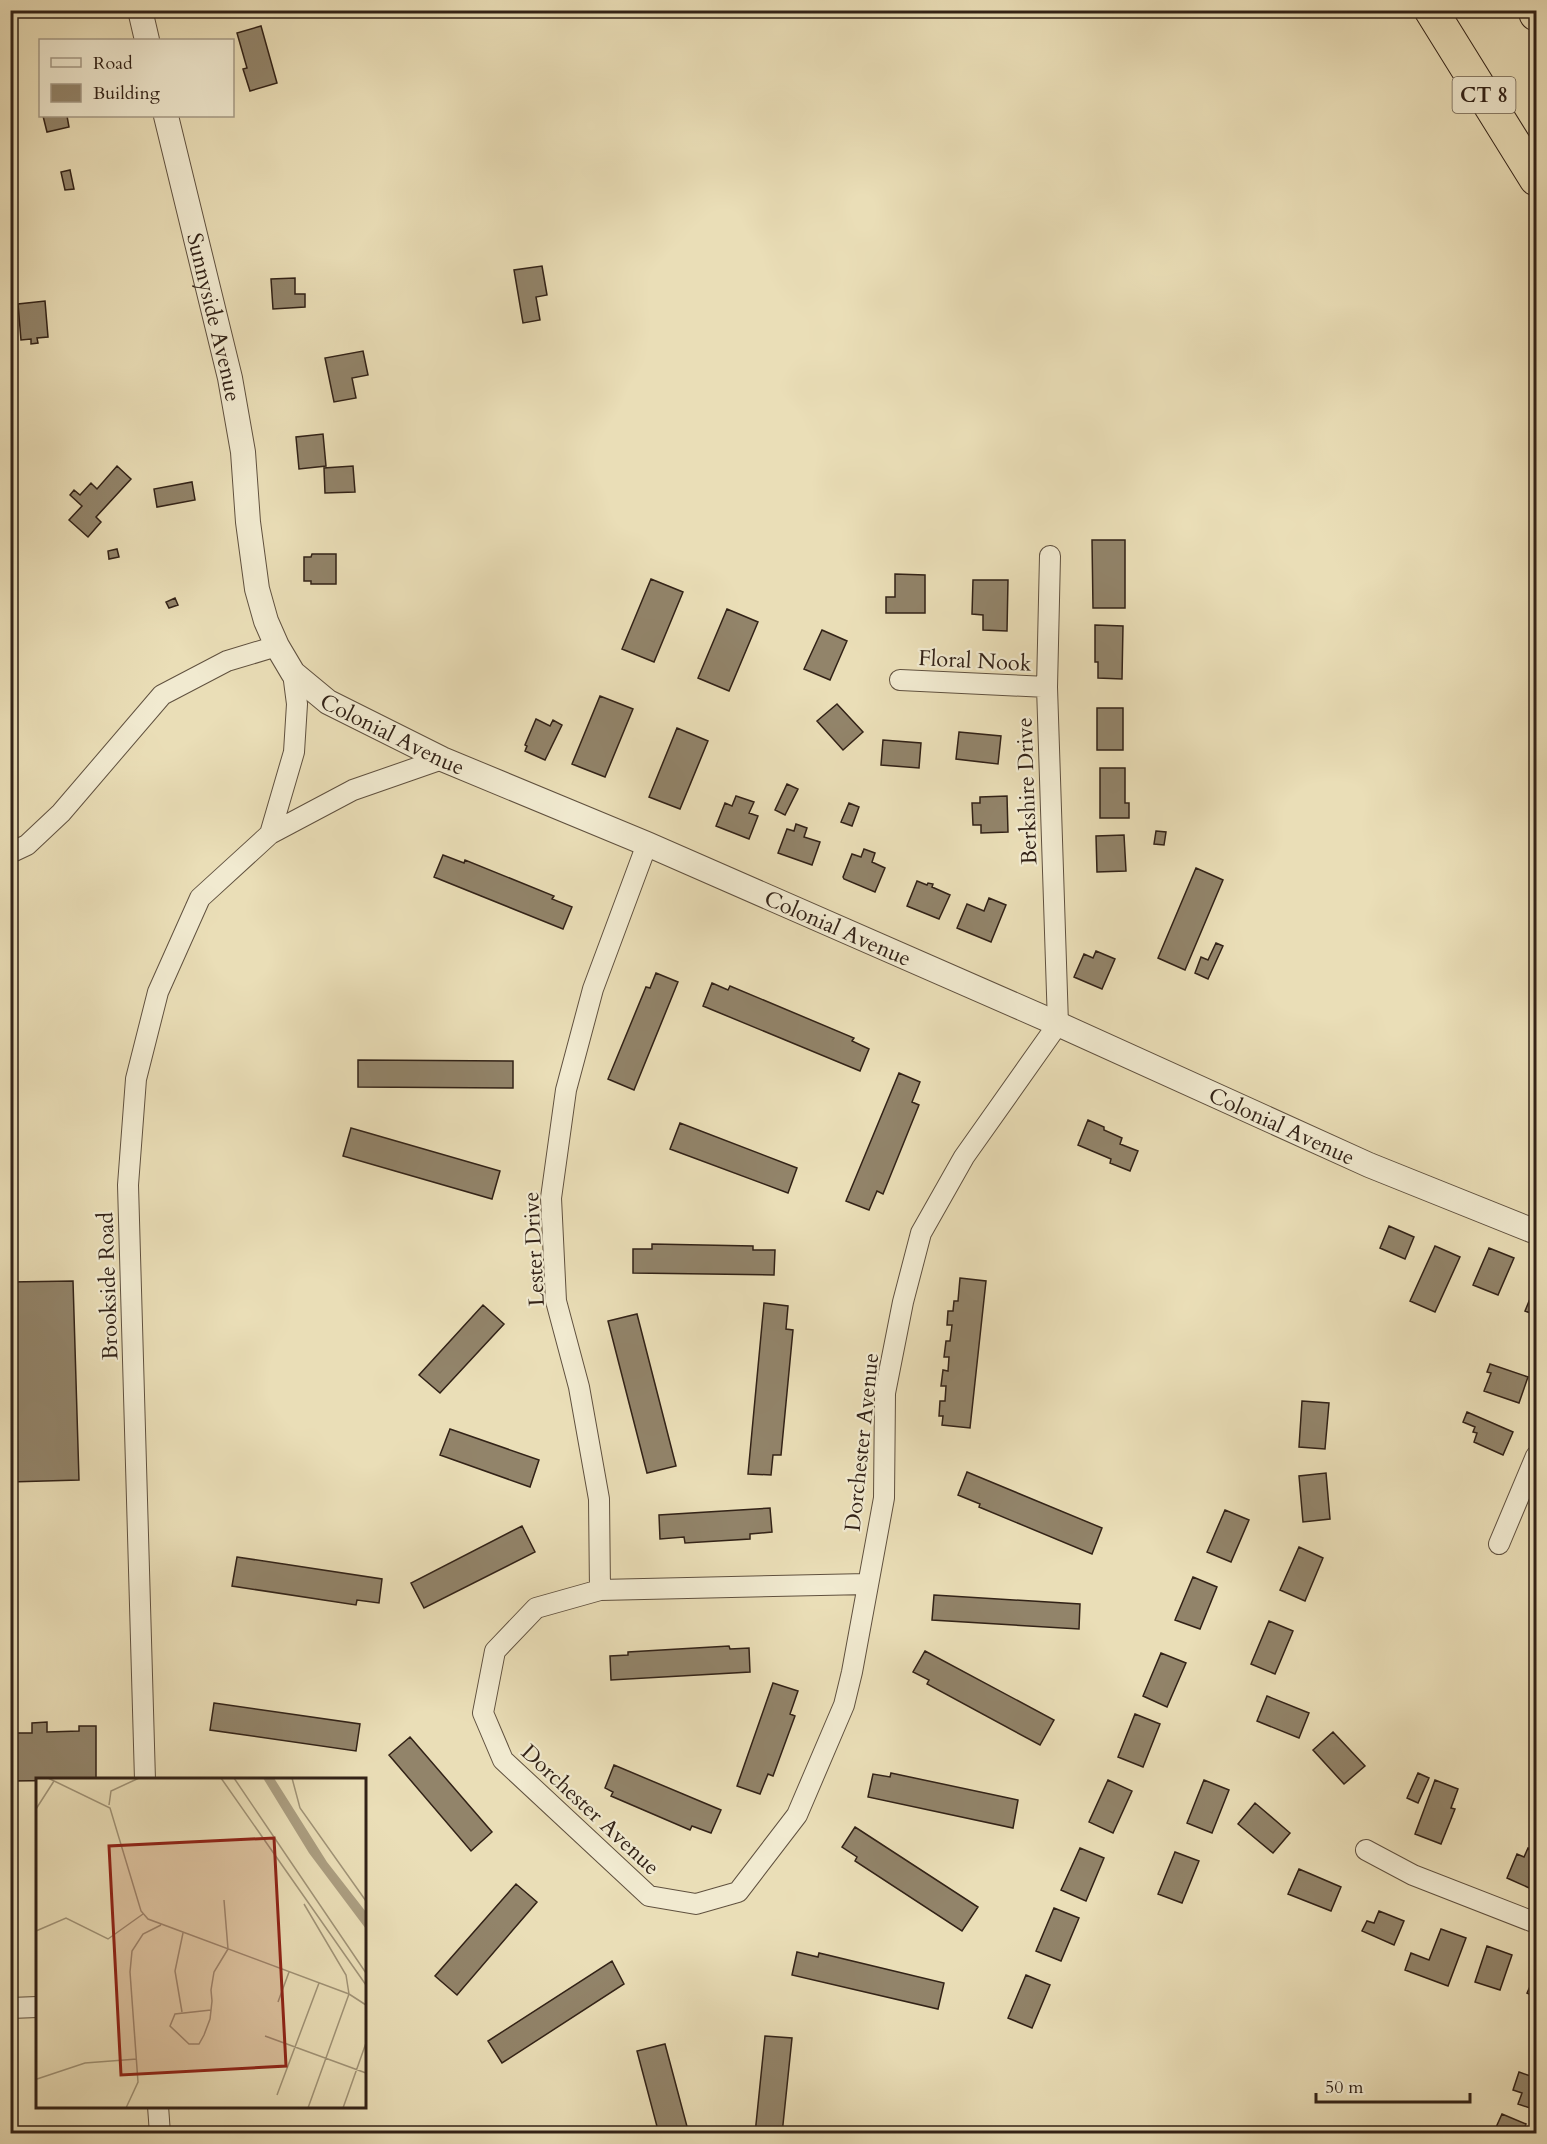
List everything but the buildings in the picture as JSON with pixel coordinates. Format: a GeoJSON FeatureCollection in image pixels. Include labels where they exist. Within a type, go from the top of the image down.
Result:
{"type":"FeatureCollection","features":[{"type":"Feature","properties":{"kind":"highway","name":"CT 8"},"geometry":{"type":"LineString","coordinates":[[1431,10],[1536,179]]}},
{"type":"Feature","properties":{"kind":"street"},"geometry":{"type":"LineString","coordinates":[[140,10],[147,39]]}},
{"type":"Feature","properties":{"kind":"street","name":"Sunnyside Avenue"},"geometry":{"type":"LineString","coordinates":[[166,117],[230,378],[243,452],[248,522]]}},
{"type":"Feature","properties":{"kind":"street","name":"Colonial Avenue"},"geometry":{"type":"LineString","coordinates":[[248,522],[257,589],[276,646],[293,673],[328,702],[442,759],[647,844],[1058,1024],[1369,1165],[1536,1232]]}},
{"type":"Feature","properties":{"kind":"street","name":"Berkshire Drive"},"geometry":{"type":"LineString","coordinates":[[1050,556],[1047,687],[1058,1024]]}},
{"type":"Feature","properties":{"kind":"street"},"geometry":{"type":"LineString","coordinates":[[10,853],[27,845],[61,813],[162,695],[227,661],[276,646]]}},
{"type":"Feature","properties":{"kind":"street"},"geometry":{"type":"LineString","coordinates":[[270,834],[294,752],[297,704],[293,673]]}},
{"type":"Feature","properties":{"kind":"street","name":"Floral Nook"},"geometry":{"type":"LineString","coordinates":[[900,680],[1047,687]]}},
{"type":"Feature","properties":{"kind":"street","name":"Brookside Road"},"geometry":{"type":"LineString","coordinates":[[145,1778],[128,1185],[136,1079],[158,992],[200,898],[270,834],[353,790],[442,759]]}},
{"type":"Feature","properties":{"kind":"street","name":"Lester Drive"},"geometry":{"type":"LineString","coordinates":[[600,1590],[599,1500],[579,1387],[556,1301],[551,1198],[566,1090],[592,989],[647,844]]}},
{"type":"Feature","properties":{"kind":"street","name":"Dorchester Avenue"},"geometry":{"type":"LineString","coordinates":[[867,1584],[600,1590],[536,1608],[495,1651],[483,1713],[503,1760],[649,1896],[696,1904],[738,1892],[797,1815],[844,1705],[884,1498],[885,1393],[903,1302],[921,1233],[964,1158],[1058,1024]]}},
{"type":"Feature","properties":{"kind":"street"},"geometry":{"type":"LineString","coordinates":[[1499,1544],[1536,1456]]}},
{"type":"Feature","properties":{"kind":"street"},"geometry":{"type":"LineString","coordinates":[[1366,1850],[1413,1875],[1536,1923]]}},
{"type":"Feature","properties":{"kind":"street"},"geometry":{"type":"LineString","coordinates":[[10,2008],[36,2007]]}},
{"type":"Feature","properties":{"kind":"street"},"geometry":{"type":"LineString","coordinates":[[158,2108],[160,2133]]}}]}
